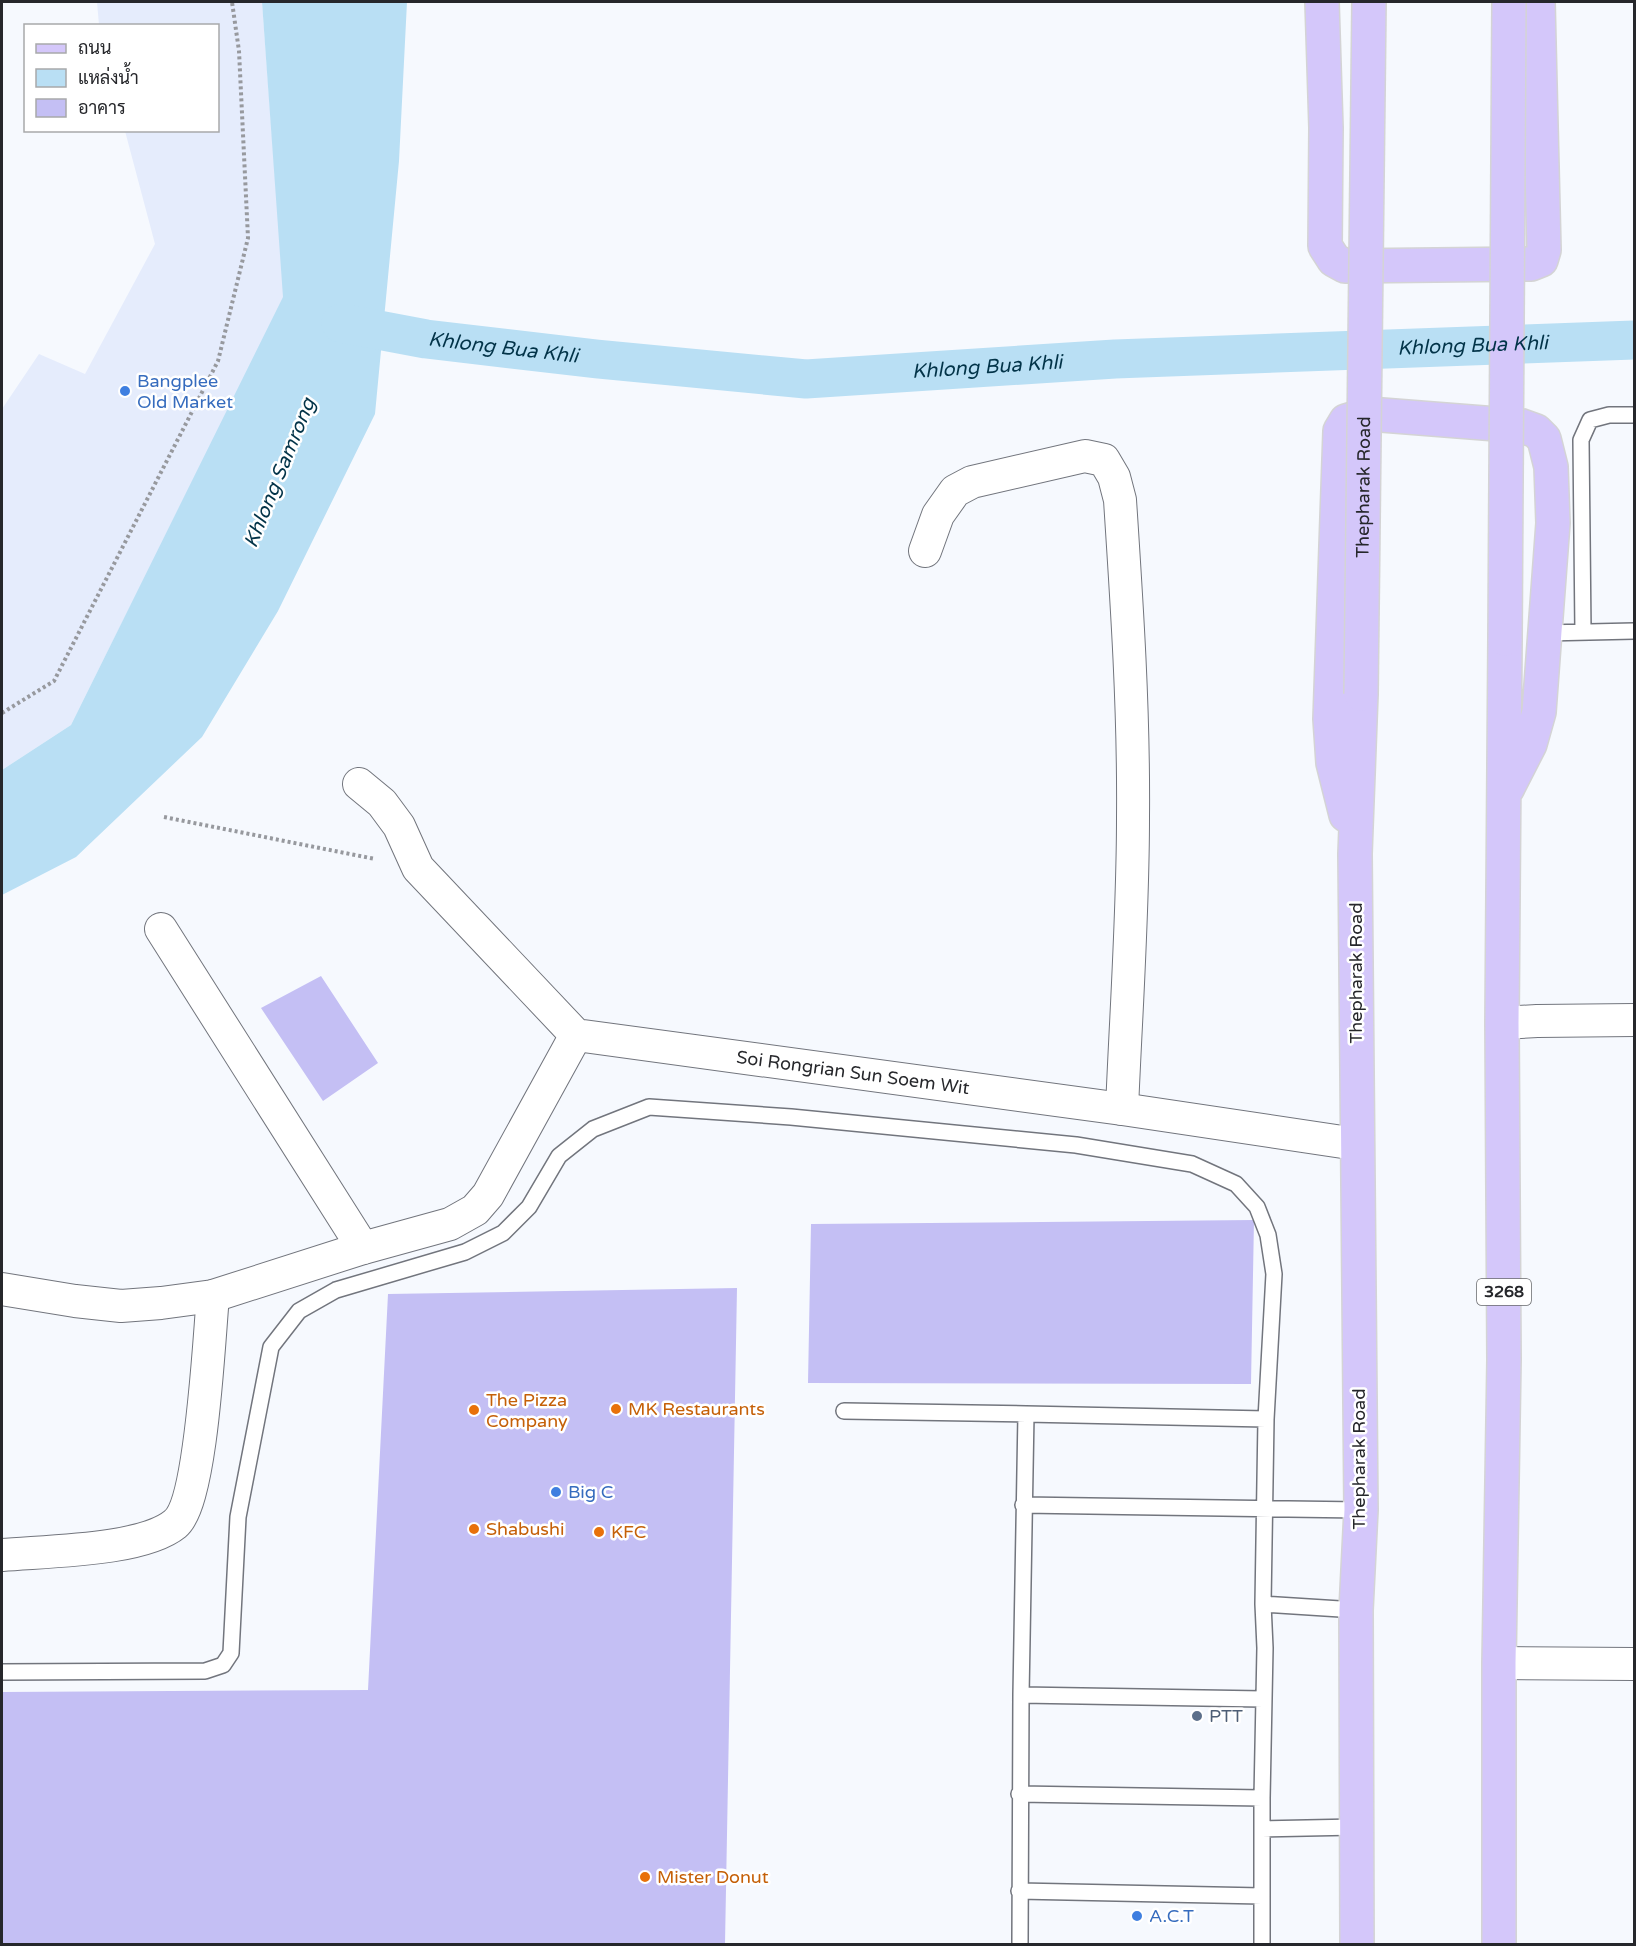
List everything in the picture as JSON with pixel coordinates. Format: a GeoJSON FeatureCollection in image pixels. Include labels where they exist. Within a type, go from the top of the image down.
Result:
{"type":"FeatureCollection","features":[{"type":"Feature","properties":{"kind":"main road"},"geometry":{"type":"LineString","coordinates":[[1322,2],[1326,128],[1325,246],[1334,260],[1345,266],[1531,264],[1541,260],[1544,250],[1538,2]]}},
{"type":"Feature","properties":{"kind":"main road","name":"Thepharak Road"},"geometry":{"type":"LineString","coordinates":[[1357,1944],[1356,1610],[1361,1510],[1355,854],[1361,694],[1369,2]]}},
{"type":"Feature","properties":{"kind":"main road","name":"3268"},"geometry":{"type":"LineString","coordinates":[[1499,1944],[1499,1663],[1504,1360],[1502,1023],[1509,2]]}},
{"type":"Feature","properties":{"kind":"main road"},"geometry":{"type":"LineString","coordinates":[[1355,854],[1333,763],[1330,719],[1340,431],[1346,421],[1369,414],[1522,426],[1536,430],[1544,440],[1551,467],[1553,523],[1539,712],[1530,744],[1504,794]]}},
{"type":"Feature","properties":{"kind":"street"},"geometry":{"type":"LineString","coordinates":[[924,551],[938,514],[956,491],[972,482],[1085,456],[1104,460],[1114,477],[1120,500],[1131,675],[1133,764],[1122,1109]]}},
{"type":"Feature","properties":{"kind":"street"},"geometry":{"type":"LineString","coordinates":[[2,1289],[121,1306],[161,1304],[213,1296],[363,1248],[450,1224],[475,1210],[488,1195],[576,1035],[418,868],[399,826],[382,803],[359,784]]}},
{"type":"Feature","properties":{"kind":"street"},"geometry":{"type":"LineString","coordinates":[[161,929],[363,1248]]}},
{"type":"Feature","properties":{"kind":"street"},"geometry":{"type":"LineString","coordinates":[[1502,1023],[1635,1020]]}},
{"type":"Feature","properties":{"kind":"street","name":"Soi Rongrian Sun Soem Wit"},"geometry":{"type":"LineString","coordinates":[[576,1035],[1122,1109],[1356,1144]]}},
{"type":"Feature","properties":{"kind":"street"},"geometry":{"type":"LineString","coordinates":[[2,1555],[121,1545],[154,1536],[177,1523],[188,1499],[198,1461],[213,1296]]}},
{"type":"Feature","properties":{"kind":"street"},"geometry":{"type":"LineString","coordinates":[[1499,1663],[1635,1664]]}},
{"type":"Feature","properties":{"kind":"lane"},"geometry":{"type":"LineString","coordinates":[[1583,632],[1581,440],[1590,420],[1609,415],[1635,415]]}},
{"type":"Feature","properties":{"kind":"lane"},"geometry":{"type":"LineString","coordinates":[[1545,633],[1635,630]]}},
{"type":"Feature","properties":{"kind":"lane"},"geometry":{"type":"LineString","coordinates":[[2,1672],[206,1671],[224,1665],[231,1653],[238,1517],[271,1347],[299,1311],[336,1290],[465,1252],[503,1233],[529,1207],[559,1156],[593,1129],[649,1107],[791,1117],[1076,1145],[1192,1164],[1236,1184],[1257,1207],[1268,1235],[1274,1274],[1266,1419],[1264,1508],[1262,1944]]}},
{"type":"Feature","properties":{"kind":"lane"},"geometry":{"type":"LineString","coordinates":[[844,1411],[1266,1419]]}},
{"type":"Feature","properties":{"kind":"lane"},"geometry":{"type":"LineString","coordinates":[[1020,1944],[1019,1794],[1026,1414]]}},
{"type":"Feature","properties":{"kind":"lane"},"geometry":{"type":"LineString","coordinates":[[1023,1505],[1361,1510]]}},
{"type":"Feature","properties":{"kind":"lane"},"geometry":{"type":"LineString","coordinates":[[1263,1604],[1356,1610]]}},
{"type":"Feature","properties":{"kind":"lane"},"geometry":{"type":"LineString","coordinates":[[1021,1695],[1263,1699]]}},
{"type":"Feature","properties":{"kind":"lane"},"geometry":{"type":"LineString","coordinates":[[1019,1794],[1262,1798]]}},
{"type":"Feature","properties":{"kind":"lane"},"geometry":{"type":"LineString","coordinates":[[1262,1829],[1356,1827]]}},
{"type":"Feature","properties":{"kind":"lane"},"geometry":{"type":"LineString","coordinates":[[1019,1891],[1262,1896]]}},
{"type":"Feature","properties":{"kind":"path"},"geometry":{"type":"LineString","coordinates":[[2,713],[54,681],[218,361],[248,238],[239,51],[232,2]]}},
{"type":"Feature","properties":{"kind":"path"},"geometry":{"type":"LineString","coordinates":[[164,817],[418,868]]}},
{"type":"Feature","properties":{"kind":"shaded area","name":"Bangplee Old Market"},"geometry":{"type":"Polygon","coordinates":[[[97,2],[262,2],[284,297],[71,725],[2,770],[2,409],[39,354],[85,374],[155,244],[125,132],[219,132],[219,24],[99,24],[97,2]]]}},
{"type":"Feature","properties":{"kind":"water","name":"Khlong Samrong"},"geometry":{"type":"Polygon","coordinates":[[[262,2],[407,2],[399,161],[375,414],[278,611],[202,737],[76,857],[2,895],[2,770],[71,725],[283,297],[262,2]]]}},
{"type":"Feature","properties":{"kind":"building"},"geometry":{"type":"Polygon","coordinates":[[[321,976],[378,1063],[323,1101],[261,1008],[321,976]]]}},
{"type":"Feature","properties":{"kind":"building"},"geometry":{"type":"Polygon","coordinates":[[[1254,1220],[1251,1384],[808,1383],[811,1224],[1254,1220]]]}},
{"type":"Feature","properties":{"kind":"building","name":"Big C"},"geometry":{"type":"Polygon","coordinates":[[[737,1288],[725,1944],[2,1944],[2,1692],[368,1690],[388,1294],[737,1288]]]}},
{"type":"Feature","properties":{"kind":"waterway","name":"Khlong Bua Khli"},"geometry":{"type":"LineString","coordinates":[[341,323],[426,339],[597,359],[806,379],[1115,359],[1634,340]]}},
{"type":"Feature","properties":{"kind":"place","name":"Bangplee Old Market"},"geometry":{"type":"Point","coordinates":[125,391]}},
{"type":"Feature","properties":{"kind":"place","name":"MK Restaurants"},"geometry":{"type":"Point","coordinates":[616,1409]}},
{"type":"Feature","properties":{"kind":"place","name":"The Pizza Company"},"geometry":{"type":"Point","coordinates":[474,1410]}},
{"type":"Feature","properties":{"kind":"place","name":"Big C"},"geometry":{"type":"Point","coordinates":[556,1492]}},
{"type":"Feature","properties":{"kind":"place","name":"Shabushi"},"geometry":{"type":"Point","coordinates":[474,1529]}},
{"type":"Feature","properties":{"kind":"place","name":"KFC"},"geometry":{"type":"Point","coordinates":[599,1532]}},
{"type":"Feature","properties":{"kind":"place","name":"PTT"},"geometry":{"type":"Point","coordinates":[1197,1716]}},
{"type":"Feature","properties":{"kind":"place","name":"Mister Donut"},"geometry":{"type":"Point","coordinates":[645,1877]}},
{"type":"Feature","properties":{"kind":"place","name":"A.C.T"},"geometry":{"type":"Point","coordinates":[1137,1916]}}]}
